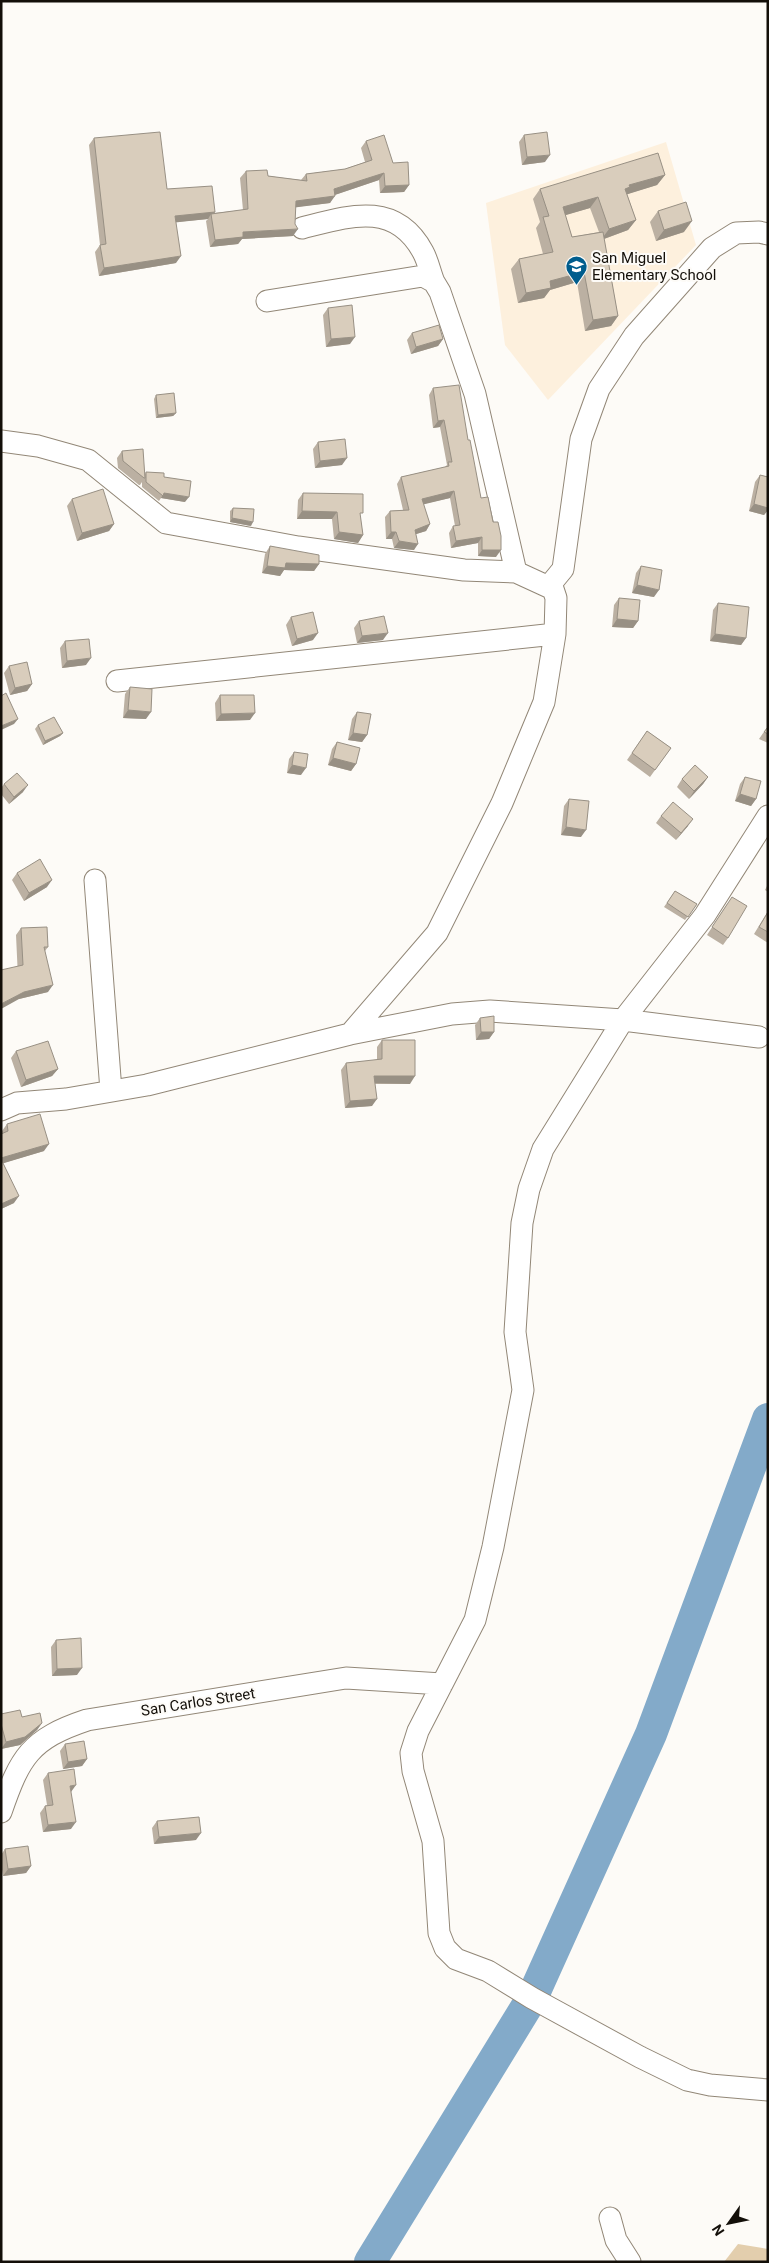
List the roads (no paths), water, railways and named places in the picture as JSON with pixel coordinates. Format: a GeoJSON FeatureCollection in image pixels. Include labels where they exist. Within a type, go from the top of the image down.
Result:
{"type":"FeatureCollection","features":[{"type":"Feature","properties":{"kind":"street"},"geometry":{"type":"LineString","coordinates":[[302,228],[368,214],[392,220],[407,229],[424,252],[434,282],[440,292],[475,394],[516,572]]}},
{"type":"Feature","properties":{"kind":"street"},"geometry":{"type":"LineString","coordinates":[[549,586],[563,569],[581,440],[599,389],[634,336],[712,248],[736,233],[759,232],[768,234]]}},
{"type":"Feature","properties":{"kind":"street"},"geometry":{"type":"LineString","coordinates":[[267,300],[422,276],[434,282]]}},
{"type":"Feature","properties":{"kind":"street"},"geometry":{"type":"LineString","coordinates":[[1,441],[38,446],[88,460],[166,524],[317,550],[464,570],[516,572],[549,586],[556,598],[555,634],[544,702],[502,803],[437,933],[350,1034]]}},
{"type":"Feature","properties":{"kind":"street"},"geometry":{"type":"LineString","coordinates":[[117,681],[555,634]]}},
{"type":"Feature","properties":{"kind":"street"},"geometry":{"type":"LineString","coordinates":[[768,816],[705,915],[623,1020],[543,1148],[529,1189],[522,1223],[515,1332],[523,1390],[519,1420],[493,1547],[475,1620],[418,1731],[411,1753],[413,1771],[433,1840],[439,1933],[444,1948],[456,1959],[488,1971],[565,2016],[687,2080],[710,2085],[768,2090]]}},
{"type":"Feature","properties":{"kind":"street"},"geometry":{"type":"LineString","coordinates":[[95,880],[111,1091]]}},
{"type":"Feature","properties":{"kind":"street"},"geometry":{"type":"LineString","coordinates":[[1,1110],[17,1103],[66,1099],[147,1085],[350,1034],[452,1014],[490,1011],[623,1020],[759,1037]]}},
{"type":"Feature","properties":{"kind":"street","name":"San Carlos Street"},"geometry":{"type":"LineString","coordinates":[[1,1812],[17,1769],[34,1746],[59,1730],[87,1720],[346,1678],[442,1684]]}},
{"type":"Feature","properties":{"kind":"street"},"geometry":{"type":"LineString","coordinates":[[610,2218],[616,2240],[630,2262]]}},
{"type":"Feature","properties":{"kind":"waterway"},"geometry":{"type":"LineString","coordinates":[[370,2262],[532,1998],[651,1734],[768,1419]]}},
{"type":"Feature","properties":{"kind":"place","name":"San Miguel Elementary School"},"geometry":{"type":"Point","coordinates":[576,286]}}]}
